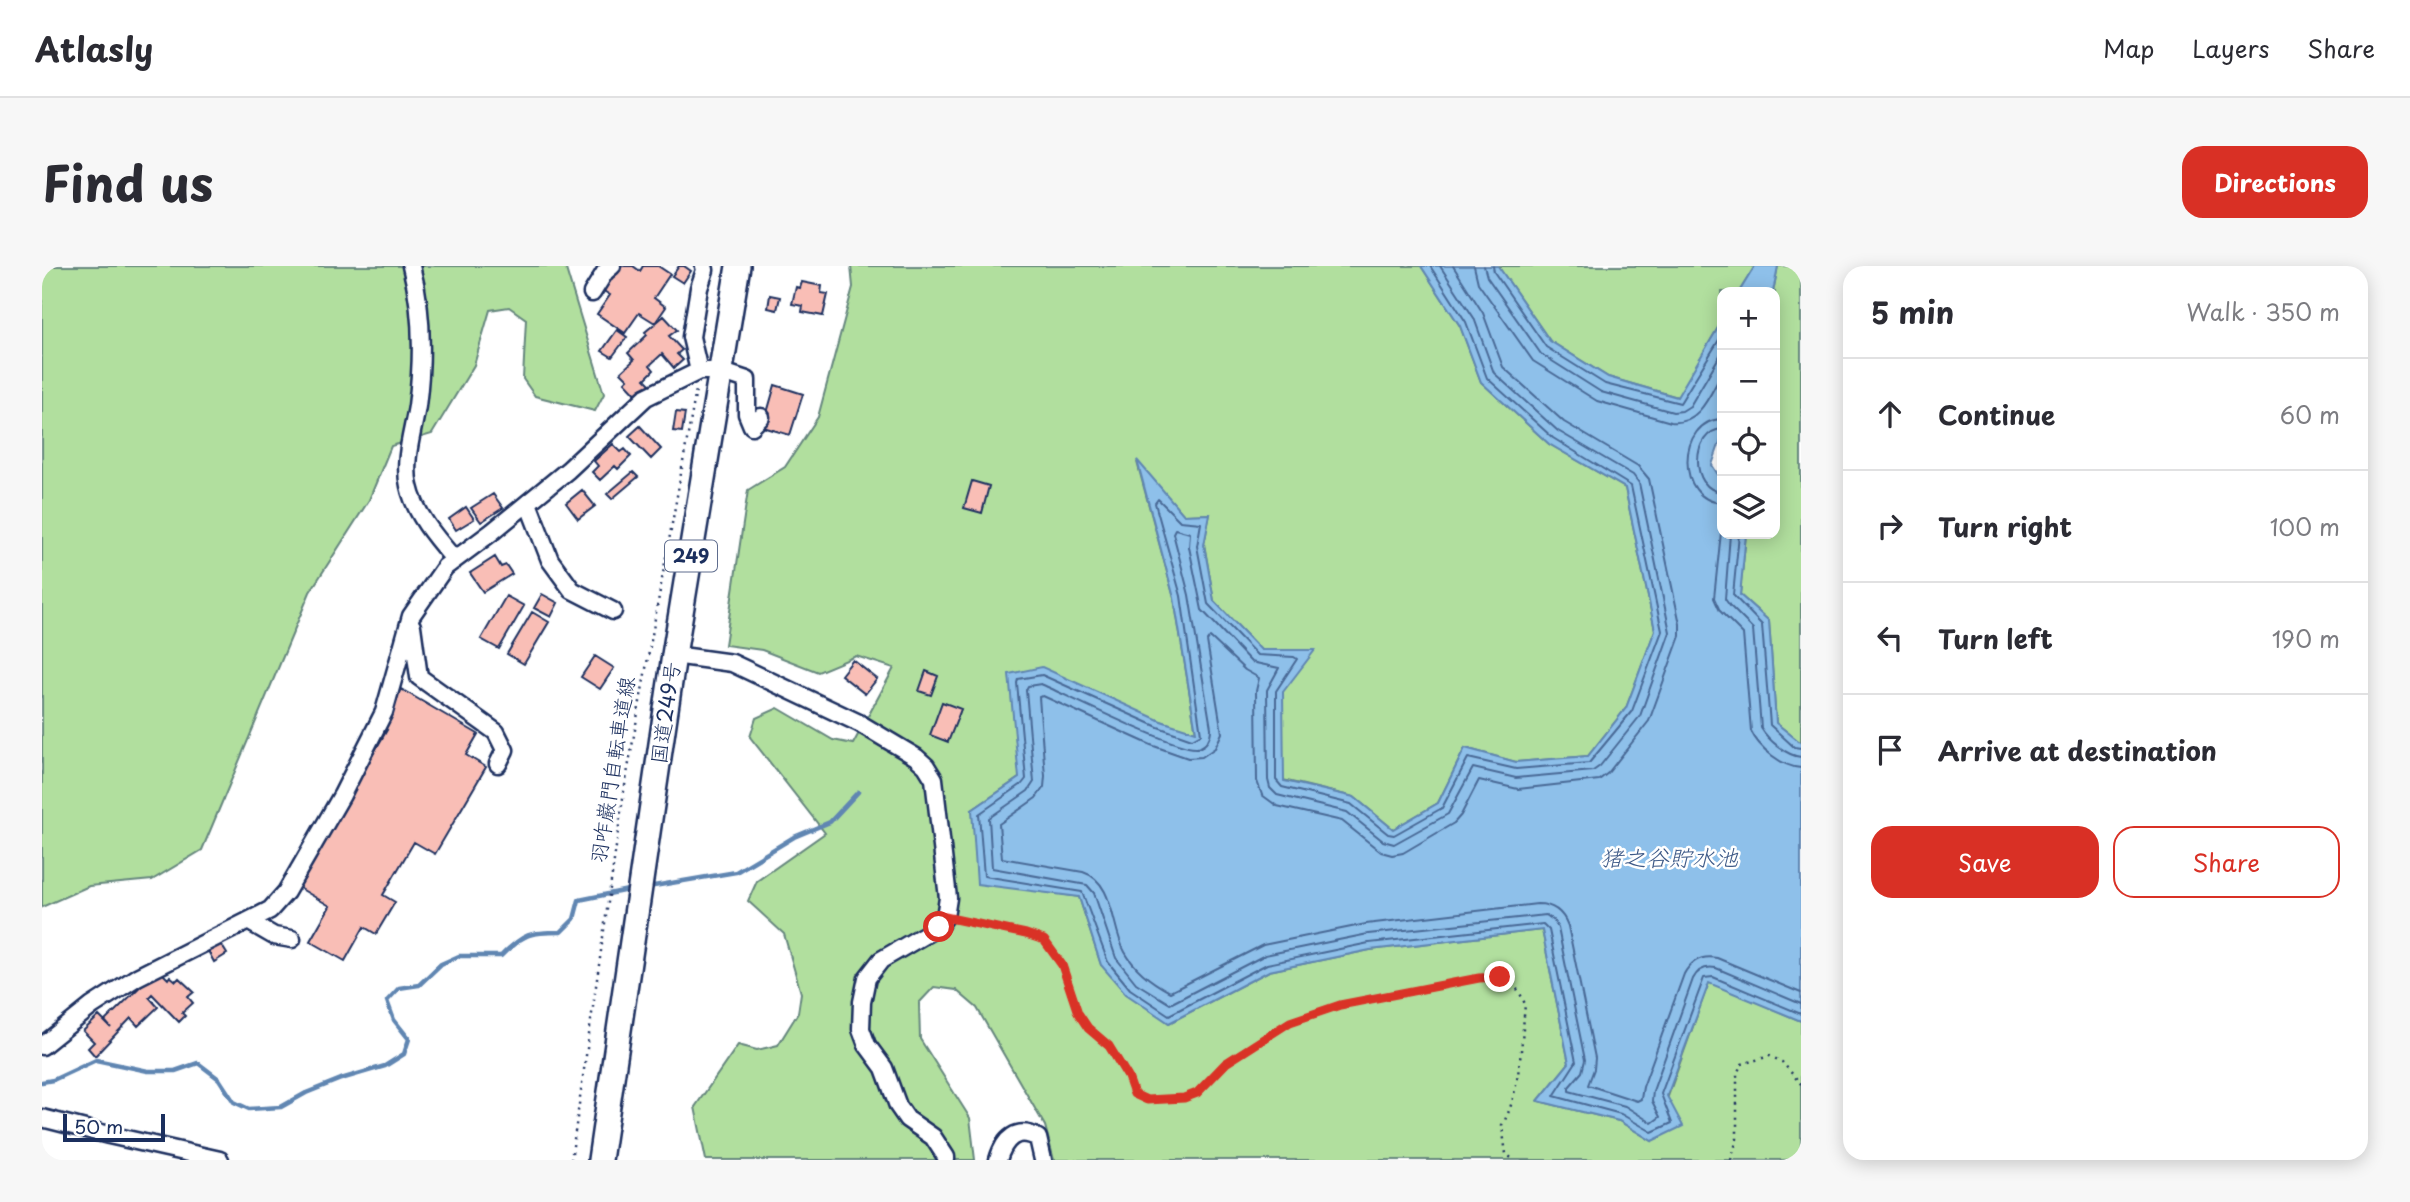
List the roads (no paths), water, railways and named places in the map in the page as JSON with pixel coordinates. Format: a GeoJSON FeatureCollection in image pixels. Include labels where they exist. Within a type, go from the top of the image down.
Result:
{"type":"FeatureCollection","features":[{"type":"Feature","properties":{"kind":"highway","name":"国道249号"},"geometry":{"type":"LineString","coordinates":[[600,1160],[674,655],[705,376],[738,266]]}},
{"type":"Feature","properties":{"kind":"street"},"geometry":{"type":"LineString","coordinates":[[411,266],[422,317],[417,403],[406,470],[409,489],[422,517],[454,559]]}},
{"type":"Feature","properties":{"kind":"street"},"geometry":{"type":"LineString","coordinates":[[592,293],[612,266]]}},
{"type":"Feature","properties":{"kind":"street"},"geometry":{"type":"LineString","coordinates":[[704,266],[691,337],[705,376]]}},
{"type":"Feature","properties":{"kind":"street"},"geometry":{"type":"LineString","coordinates":[[42,1046],[92,1006],[137,977],[270,910],[286,892],[342,795],[384,712],[411,616],[434,580],[454,559],[568,470],[646,397],[705,376],[747,380],[747,414],[752,426],[761,417]]}},
{"type":"Feature","properties":{"kind":"street"},"geometry":{"type":"LineString","coordinates":[[528,503],[550,560],[572,590],[614,611]]}},
{"type":"Feature","properties":{"kind":"street"},"geometry":{"type":"LineString","coordinates":[[411,616],[419,677],[496,732],[505,750],[498,764]]}},
{"type":"Feature","properties":{"kind":"street"},"geometry":{"type":"LineString","coordinates":[[674,655],[732,663],[859,723],[916,757],[934,779],[948,898],[945,917],[939,927],[881,960],[867,978],[862,1002],[861,1029],[867,1045],[884,1068],[898,1106],[907,1119],[933,1137],[946,1160]]}},
{"type":"Feature","properties":{"kind":"street"},"geometry":{"type":"LineString","coordinates":[[248,921],[274,936],[292,939]]}},
{"type":"Feature","properties":{"kind":"street"},"geometry":{"type":"LineString","coordinates":[[42,1118],[220,1160]]}},
{"type":"Feature","properties":{"kind":"street"},"geometry":{"type":"LineString","coordinates":[[998,1160],[1000,1152],[1011,1137],[1020,1132],[1038,1138],[1043,1160]]}},
{"type":"Feature","properties":{"kind":"water","name":"猪之谷貯水池"},"geometry":{"type":"Polygon","coordinates":[[[1421,266],[1498,266],[1550,341],[1608,377],[1677,397],[1717,329],[1717,450],[1712,465],[1717,473],[1717,539],[1746,539],[1740,595],[1769,621],[1776,723],[1801,743],[1801,1021],[1709,983],[1667,1096],[1683,1126],[1652,1141],[1619,1121],[1538,1101],[1569,1063],[1542,930],[1370,950],[1269,971],[1169,1023],[1126,994],[1101,965],[1079,897],[977,884],[972,810],[1019,778],[1009,674],[1042,667],[1161,721],[1196,732],[1174,598],[1137,460],[1184,515],[1210,514],[1204,545],[1214,601],[1261,650],[1315,650],[1283,692],[1284,781],[1354,797],[1393,829],[1438,803],[1465,748],[1516,762],[1588,756],[1626,708],[1655,630],[1625,488],[1549,444],[1481,382],[1460,326],[1421,266]]]}},
{"type":"Feature","properties":{"kind":"water"},"geometry":{"type":"Polygon","coordinates":[[[1755,266],[1778,266],[1774,287],[1742,287],[1755,266]]]}},
{"type":"Feature","properties":{"kind":"waterway"},"geometry":{"type":"LineString","coordinates":[[648,887],[736,872],[794,837],[830,822],[858,792]]}},
{"type":"Feature","properties":{"kind":"waterway"},"geometry":{"type":"LineString","coordinates":[[42,1082],[53,1080],[96,1060],[148,1071],[175,1071],[198,1063],[219,1079],[234,1102],[249,1109],[281,1107],[306,1093],[341,1079],[385,1066],[404,1054],[409,1039],[394,1020],[387,1001],[399,988],[419,985],[441,964],[459,956],[501,956],[528,935],[561,932],[574,919],[579,900],[633,889]]}}]}
